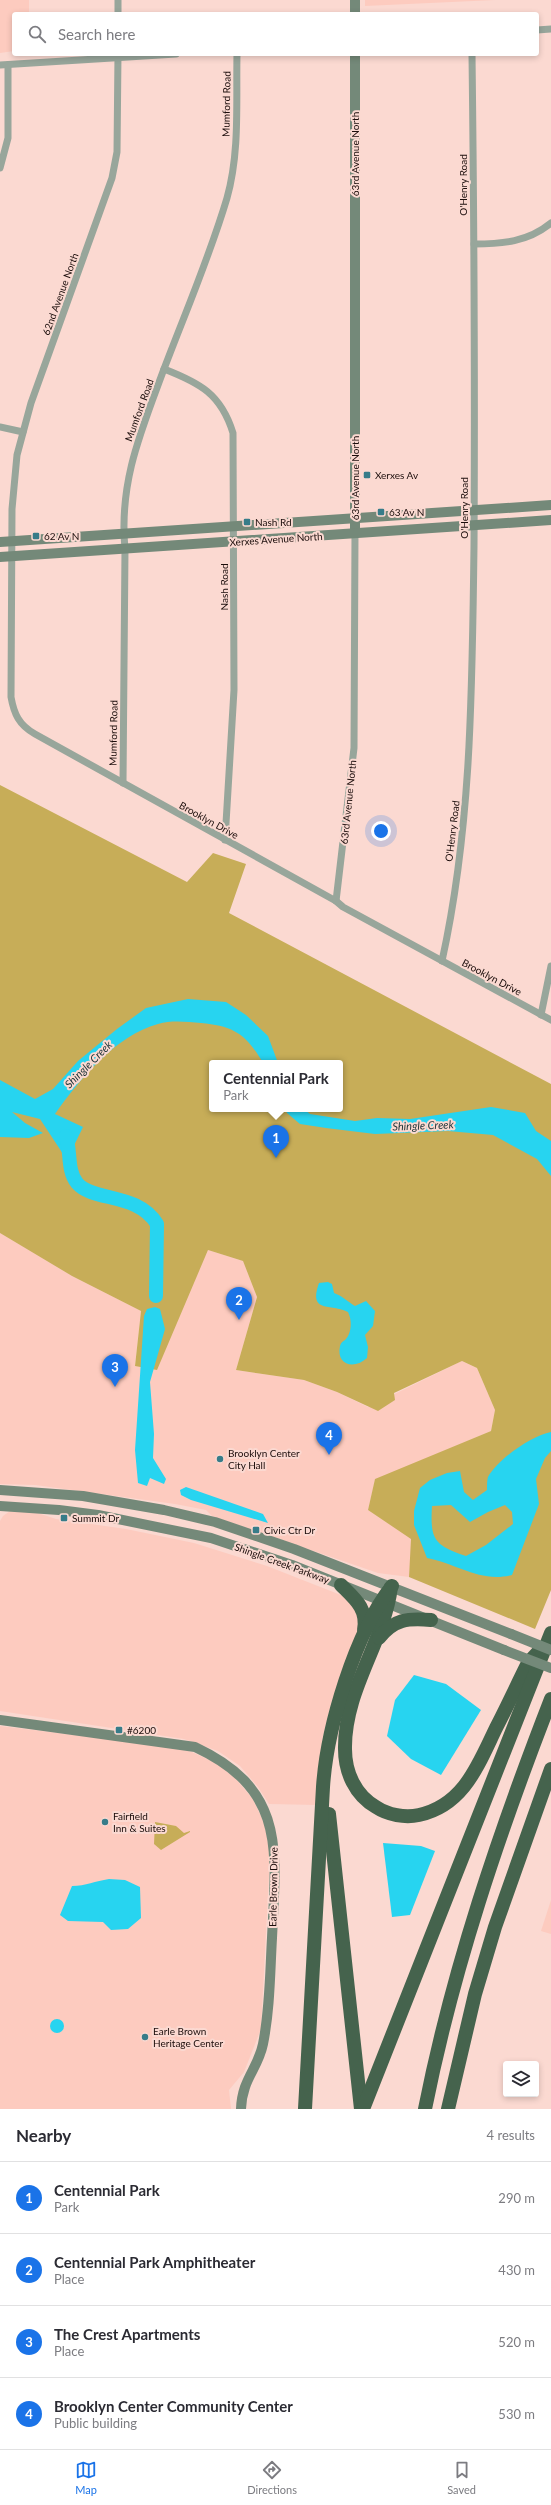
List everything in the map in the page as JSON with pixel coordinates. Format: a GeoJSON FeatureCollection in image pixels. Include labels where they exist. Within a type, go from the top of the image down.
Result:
{"type":"FeatureCollection","features":[{"type":"Feature","properties":{"kind":"highway"},"geometry":{"type":"LineString","coordinates":[[305,2109],[322,1803],[328,1746],[336,1714],[364,1631],[364,1614],[358,1602],[341,1585]]}},
{"type":"Feature","properties":{"kind":"highway"},"geometry":{"type":"LineString","coordinates":[[358,1650],[385,1602],[392,1586]]}},
{"type":"Feature","properties":{"kind":"highway"},"geometry":{"type":"LineString","coordinates":[[385,1602],[356,1689],[346,1728],[345,1751],[349,1775],[362,1797],[374,1806],[389,1813],[416,1815],[432,1811],[450,1802],[467,1783],[477,1767],[528,1663],[550,1642]]}},
{"type":"Feature","properties":{"kind":"highway"},"geometry":{"type":"LineString","coordinates":[[365,1665],[377,1640],[391,1625],[411,1618],[431,1620]]}},
{"type":"Feature","properties":{"kind":"highway"},"geometry":{"type":"LineString","coordinates":[[362,2109],[550,1642]]}},
{"type":"Feature","properties":{"kind":"highway"},"geometry":{"type":"LineString","coordinates":[[425,2109],[444,2022],[472,1922],[499,1838],[551,1699]]}},
{"type":"Feature","properties":{"kind":"highway"},"geometry":{"type":"LineString","coordinates":[[328,1746],[328,1796],[331,1843],[362,2109]]}},
{"type":"Feature","properties":{"kind":"highway"},"geometry":{"type":"LineString","coordinates":[[448,2109],[475,1994],[497,1920],[551,1769]]}},
{"type":"Feature","properties":{"kind":"street"},"geometry":{"type":"LineString","coordinates":[[118,0],[118,12]]}},
{"type":"Feature","properties":{"kind":"street"},"geometry":{"type":"LineString","coordinates":[[355,0],[355,12]]}},
{"type":"Feature","properties":{"kind":"street"},"geometry":{"type":"LineString","coordinates":[[539,30],[551,29]]}},
{"type":"Feature","properties":{"kind":"street"},"geometry":{"type":"LineString","coordinates":[[0,66],[118,56]]}},
{"type":"Feature","properties":{"kind":"street","name":"62nd Avenue North"},"geometry":{"type":"LineString","coordinates":[[12,541],[14,482],[23,432],[112,178],[117,152],[118,56]]}},
{"type":"Feature","properties":{"kind":"street","name":"Mumford Road"},"geometry":{"type":"LineString","coordinates":[[123,783],[124,514],[130,467],[227,197],[236,148],[237,56]]}},
{"type":"Feature","properties":{"kind":"street","name":"63rd Avenue North"},"geometry":{"type":"LineString","coordinates":[[336,901],[354,748],[355,56]]}},
{"type":"Feature","properties":{"kind":"street","name":"O'Henry Road"},"geometry":{"type":"LineString","coordinates":[[442,961],[448,936],[466,801],[472,687],[474,526],[472,56]]}},
{"type":"Feature","properties":{"kind":"street"},"geometry":{"type":"LineString","coordinates":[[0,168],[3,146],[8,65]]}},
{"type":"Feature","properties":{"kind":"street"},"geometry":{"type":"LineString","coordinates":[[474,244],[511,242],[527,237],[551,223]]}},
{"type":"Feature","properties":{"kind":"street","name":"Nash Road"},"geometry":{"type":"LineString","coordinates":[[164,369],[204,388],[220,405],[228,418],[234,449],[234,724],[225,840]]}},
{"type":"Feature","properties":{"kind":"street"},"geometry":{"type":"LineString","coordinates":[[0,427],[23,432]]}},
{"type":"Feature","properties":{"kind":"street","name":"Xerxes Avenue North"},"geometry":{"type":"LineString","coordinates":[[0,542],[551,505]]}},
{"type":"Feature","properties":{"kind":"street","name":"Xerxes Avenue North"},"geometry":{"type":"LineString","coordinates":[[0,557],[551,520]]}},
{"type":"Feature","properties":{"kind":"street","name":"Brooklyn Drive"},"geometry":{"type":"LineString","coordinates":[[12,541],[12,697],[18,719],[25,729],[336,901],[343,907],[551,1020]]}},
{"type":"Feature","properties":{"kind":"street"},"geometry":{"type":"LineString","coordinates":[[541,1015],[551,966]]}},
{"type":"Feature","properties":{"kind":"street","name":"Shingle Creek Parkway"},"geometry":{"type":"LineString","coordinates":[[0,1490],[83,1496],[200,1519],[254,1534],[392,1586],[511,1634],[550,1642]]}},
{"type":"Feature","properties":{"kind":"street","name":"Shingle Creek Parkway"},"geometry":{"type":"LineString","coordinates":[[0,1506],[59,1510],[160,1526],[250,1550],[551,1668]]}},
{"type":"Feature","properties":{"kind":"street","name":"Earle Brown Drive"},"geometry":{"type":"LineString","coordinates":[[0,1720],[195,1747],[216,1757],[230,1767],[243,1778],[259,1800],[268,1819],[275,1845],[269,1994],[263,2046],[246,2081],[241,2109]]}},
{"type":"Feature","properties":{"kind":"shaded area"},"geometry":{"type":"Polygon","coordinates":[[[0,0],[29,0],[29,12],[12,12],[12,51],[0,53],[0,0]]]}},
{"type":"Feature","properties":{"kind":"shaded area"},"geometry":{"type":"Polygon","coordinates":[[[365,0],[495,0],[365,6],[365,0]]]}},
{"type":"Feature","properties":{"kind":"shaded area"},"geometry":{"type":"Polygon","coordinates":[[[0,785],[187,882],[213,853],[246,864],[229,913],[551,1084],[551,1590],[535,1629],[409,1577],[411,1539],[368,1510],[375,1479],[491,1431],[495,1410],[477,1368],[462,1361],[394,1393],[395,1400],[378,1411],[337,1392],[304,1380],[236,1370],[257,1297],[243,1261],[208,1250],[157,1370],[135,1366],[141,1311],[72,1276],[0,1233],[0,785]]]}},
{"type":"Feature","properties":{"kind":"shaded area"},"geometry":{"type":"Polygon","coordinates":[[[0,1233],[72,1276],[141,1311],[135,1365],[183,1304],[208,1250],[243,1261],[257,1297],[236,1370],[304,1380],[337,1392],[368,1407],[462,1361],[477,1368],[495,1410],[491,1431],[375,1480],[368,1510],[412,1539],[409,1577],[378,1573],[212,1516],[206,1510],[175,1504],[35,1485],[0,1484],[0,1233]]]}},
{"type":"Feature","properties":{"kind":"shaded area"},"geometry":{"type":"Polygon","coordinates":[[[10,1511],[35,1512],[56,1519],[126,1529],[194,1543],[267,1566],[351,1599],[361,1614],[358,1640],[332,1700],[322,1740],[318,1805],[269,1804],[258,1787],[240,1766],[218,1751],[184,1739],[0,1711],[0,1521],[3,1516],[10,1511]]]}},
{"type":"Feature","properties":{"kind":"shaded area"},"geometry":{"type":"Polygon","coordinates":[[[0,1726],[166,1746],[192,1752],[216,1763],[235,1778],[253,1799],[265,1825],[270,1855],[261,2029],[244,2072],[229,2090],[231,2109],[0,2109],[0,1726]]]}},
{"type":"Feature","properties":{"kind":"shaded area"},"geometry":{"type":"Polygon","coordinates":[[[155,1822],[176,1826],[184,1833],[190,1832],[161,1850],[154,1844],[155,1822]]]}},
{"type":"Feature","properties":{"kind":"shaded area"},"geometry":{"type":"Polygon","coordinates":[[[551,1900],[551,1934],[541,1931],[551,1900]]]}},
{"type":"Feature","properties":{"kind":"water","name":"Shingle Creek"},"geometry":{"type":"Polygon","coordinates":[[[188,999],[226,1002],[246,1015],[268,1036],[277,1060],[261,1060],[245,1038],[231,1029],[222,1026],[185,1022],[158,1024],[142,1030],[113,1048],[87,1073],[55,1114],[83,1127],[67,1160],[40,1119],[12,1112],[25,1123],[43,1133],[29,1138],[0,1137],[0,1080],[35,1099],[53,1089],[78,1061],[117,1029],[146,1008],[188,999]]]}},
{"type":"Feature","properties":{"kind":"water","name":"Shingle Creek"},"geometry":{"type":"Polygon","coordinates":[[[491,1107],[525,1113],[536,1131],[551,1141],[551,1176],[537,1159],[493,1135],[448,1131],[375,1134],[300,1124],[286,1112],[308,1112],[310,1114],[355,1121],[377,1118],[410,1119],[491,1107]]]}},
{"type":"Feature","properties":{"kind":"water"},"geometry":{"type":"Polygon","coordinates":[[[328,1282],[332,1284],[334,1293],[355,1306],[366,1301],[375,1311],[373,1326],[365,1335],[368,1347],[367,1358],[357,1364],[347,1364],[341,1358],[339,1352],[340,1345],[348,1336],[350,1329],[351,1322],[348,1312],[341,1309],[323,1306],[316,1299],[319,1283],[328,1282]]]}},
{"type":"Feature","properties":{"kind":"water"},"geometry":{"type":"Polygon","coordinates":[[[155,1307],[160,1309],[165,1329],[150,1382],[154,1434],[153,1458],[166,1479],[164,1484],[150,1478],[147,1486],[138,1483],[135,1450],[144,1316],[147,1309],[155,1307]]]}},
{"type":"Feature","properties":{"kind":"water"},"geometry":{"type":"Polygon","coordinates":[[[551,1432],[551,1451],[545,1458],[536,1479],[539,1504],[512,1575],[490,1577],[479,1575],[427,1558],[414,1525],[414,1511],[420,1488],[430,1480],[447,1473],[460,1471],[464,1492],[473,1500],[487,1490],[488,1477],[499,1463],[525,1443],[543,1434],[551,1432]],[[451,1505],[432,1506],[432,1527],[436,1540],[447,1548],[466,1556],[486,1545],[513,1524],[512,1512],[505,1505],[470,1522],[451,1505]]]}},
{"type":"Feature","properties":{"kind":"water"},"geometry":{"type":"Polygon","coordinates":[[[186,1487],[263,1514],[268,1523],[191,1500],[181,1495],[180,1490],[186,1487]]]}},
{"type":"Feature","properties":{"kind":"water"},"geometry":{"type":"Polygon","coordinates":[[[414,1675],[446,1684],[481,1710],[441,1775],[411,1759],[387,1736],[395,1700],[414,1675]]]}},
{"type":"Feature","properties":{"kind":"water"},"geometry":{"type":"Polygon","coordinates":[[[383,1843],[421,1846],[435,1851],[410,1915],[392,1917],[383,1843]]]}},
{"type":"Feature","properties":{"kind":"water"},"geometry":{"type":"Polygon","coordinates":[[[109,1879],[125,1880],[140,1887],[141,1918],[128,1929],[111,1930],[103,1922],[68,1921],[60,1915],[72,1886],[109,1879]]]}},
{"type":"Feature","properties":{"kind":"water"},"geometry":{"type":"Polygon","coordinates":[[[54,2019],[60,2019],[64,2023],[64,2029],[60,2033],[54,2033],[50,2029],[50,2023],[54,2019]]]}},
{"type":"Feature","properties":{"kind":"waterway"},"geometry":{"type":"LineString","coordinates":[[66,1136],[70,1167],[77,1183],[84,1189],[93,1193],[127,1202],[138,1207],[148,1214],[157,1224],[156,1296]]}},
{"type":"Feature","properties":{"kind":"place","name":"Xerxes Av"},"geometry":{"type":"Point","coordinates":[367,475]}},
{"type":"Feature","properties":{"kind":"place","name":"63 Av N"},"geometry":{"type":"Point","coordinates":[381,512]}},
{"type":"Feature","properties":{"kind":"place","name":"Nash Rd"},"geometry":{"type":"Point","coordinates":[247,522]}},
{"type":"Feature","properties":{"kind":"place","name":"62 Av N"},"geometry":{"type":"Point","coordinates":[36,536]}},
{"type":"Feature","properties":{"kind":"place","name":"Centennial Park"},"geometry":{"type":"Point","coordinates":[276,1158]}},
{"type":"Feature","properties":{"kind":"place","name":"Centennial Park Amphitheater"},"geometry":{"type":"Point","coordinates":[239,1320]}},
{"type":"Feature","properties":{"kind":"place","name":"The Crest Apartments"},"geometry":{"type":"Point","coordinates":[115,1387]}},
{"type":"Feature","properties":{"kind":"place","name":"Brooklyn Center Community Center"},"geometry":{"type":"Point","coordinates":[329,1455]}},
{"type":"Feature","properties":{"kind":"place","name":"Brooklyn Center City Hall"},"geometry":{"type":"Point","coordinates":[220,1459]}},
{"type":"Feature","properties":{"kind":"place","name":"Summit Dr"},"geometry":{"type":"Point","coordinates":[64,1518]}},
{"type":"Feature","properties":{"kind":"place","name":"Civic Ctr Dr"},"geometry":{"type":"Point","coordinates":[256,1530]}},
{"type":"Feature","properties":{"kind":"place","name":"#6200"},"geometry":{"type":"Point","coordinates":[119,1730]}},
{"type":"Feature","properties":{"kind":"place","name":"Fairfield Inn & Suites"},"geometry":{"type":"Point","coordinates":[105,1822]}},
{"type":"Feature","properties":{"kind":"place","name":"Earle Brown Heritage Center"},"geometry":{"type":"Point","coordinates":[145,2037]}}]}
